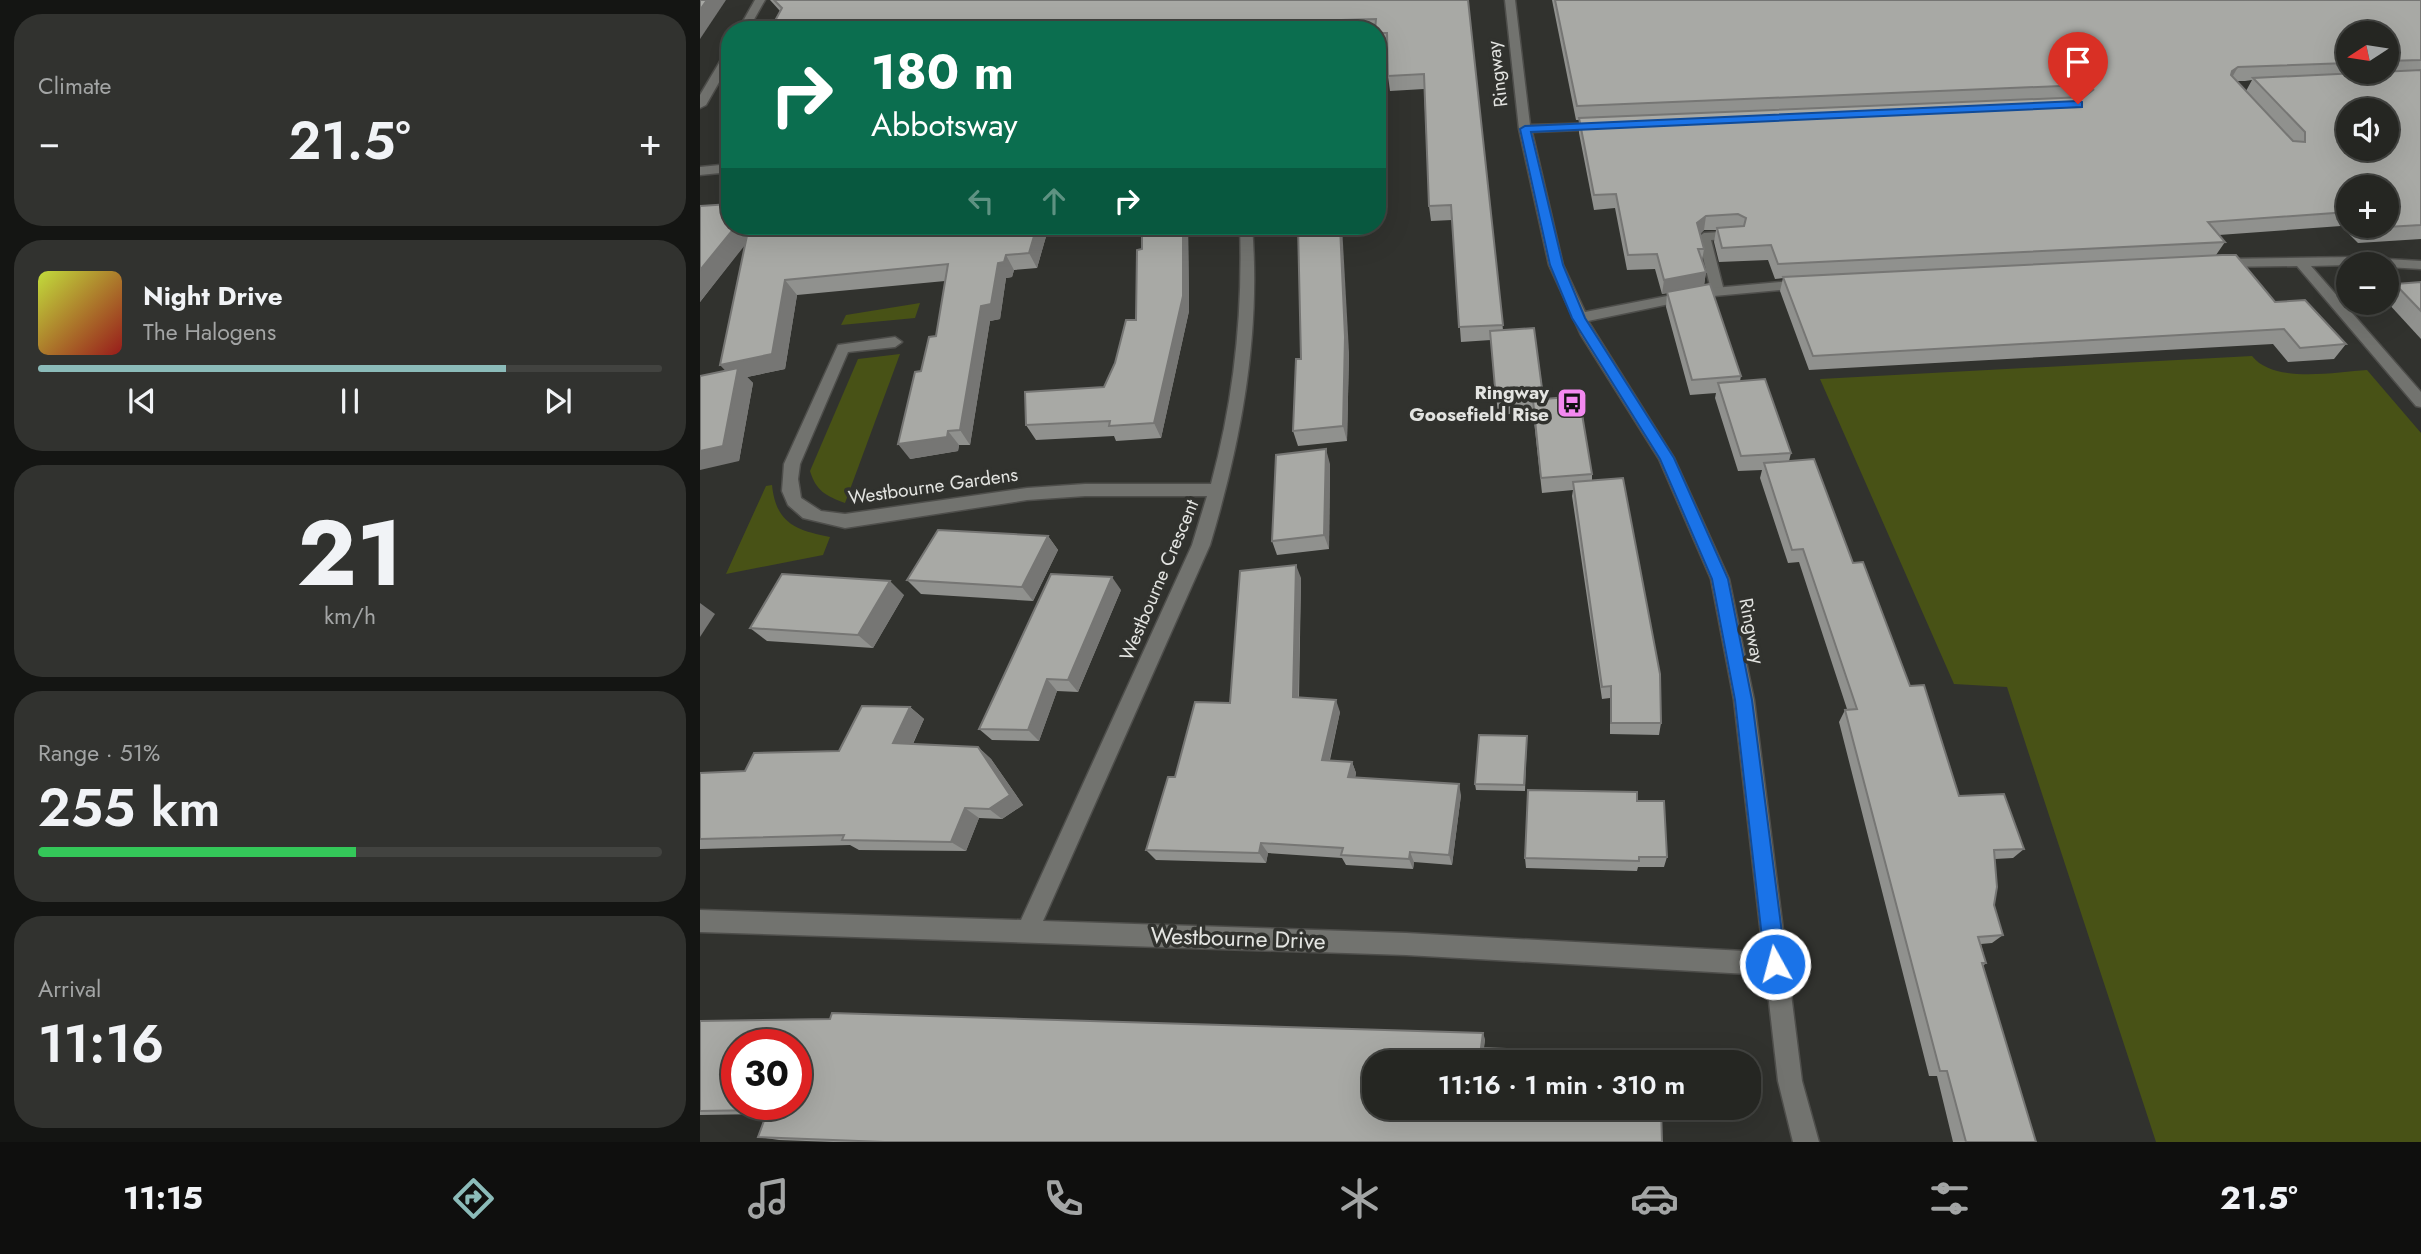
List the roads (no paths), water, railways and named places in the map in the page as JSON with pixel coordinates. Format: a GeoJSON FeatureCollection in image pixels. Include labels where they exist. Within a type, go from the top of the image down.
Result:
{"type":"FeatureCollection","features":[{"type":"Feature","properties":{"kind":"street"},"geometry":{"type":"LineString","coordinates":[[748,21],[760,0]]}},
{"type":"Feature","properties":{"kind":"street","name":"Ringway"},"geometry":{"type":"LineString","coordinates":[[1510,0],[1525,129],[1556,265],[1579,318],[1666,458],[1720,579],[1744,700],[1790,1081],[1805,1142]]}},
{"type":"Feature","properties":{"kind":"street"},"geometry":{"type":"LineString","coordinates":[[700,105],[721,68]]}},
{"type":"Feature","properties":{"kind":"street"},"geometry":{"type":"LineString","coordinates":[[716,77],[721,77]]}},
{"type":"Feature","properties":{"kind":"street"},"geometry":{"type":"LineString","coordinates":[[1525,129],[1618,125]]}},
{"type":"Feature","properties":{"kind":"street"},"geometry":{"type":"LineString","coordinates":[[700,171],[721,170]]}},
{"type":"Feature","properties":{"kind":"street","name":"Westbourne Crescent"},"geometry":{"type":"LineString","coordinates":[[1028,930],[1200,545],[1219,490],[1244,356],[1248,316],[1246,235]]}},
{"type":"Feature","properties":{"kind":"street"},"geometry":{"type":"LineString","coordinates":[[1717,291],[1704,236],[1737,235]]}},
{"type":"Feature","properties":{"kind":"street"},"geometry":{"type":"LineString","coordinates":[[2199,264],[2301,262],[2421,265]]}},
{"type":"Feature","properties":{"kind":"street"},"geometry":{"type":"LineString","coordinates":[[2301,262],[2421,402]]}},
{"type":"Feature","properties":{"kind":"street"},"geometry":{"type":"LineString","coordinates":[[1579,318],[1717,291],[1818,283]]}},
{"type":"Feature","properties":{"kind":"street","name":"Westbourne Gardens"},"geometry":{"type":"LineString","coordinates":[[895,342],[843,348],[792,464],[788,483],[791,499],[804,512],[823,520],[845,521],[1027,494],[1085,490],[1219,490]]}},
{"type":"Feature","properties":{"kind":"street","name":"Westbourne Drive"},"geometry":{"type":"LineString","coordinates":[[700,921],[1406,944],[1775,964]]}},
{"type":"Feature","properties":{"kind":"place","name":"Ringway Goosefield Rise"},"geometry":{"type":"Point","coordinates":[1572,403]}}]}
